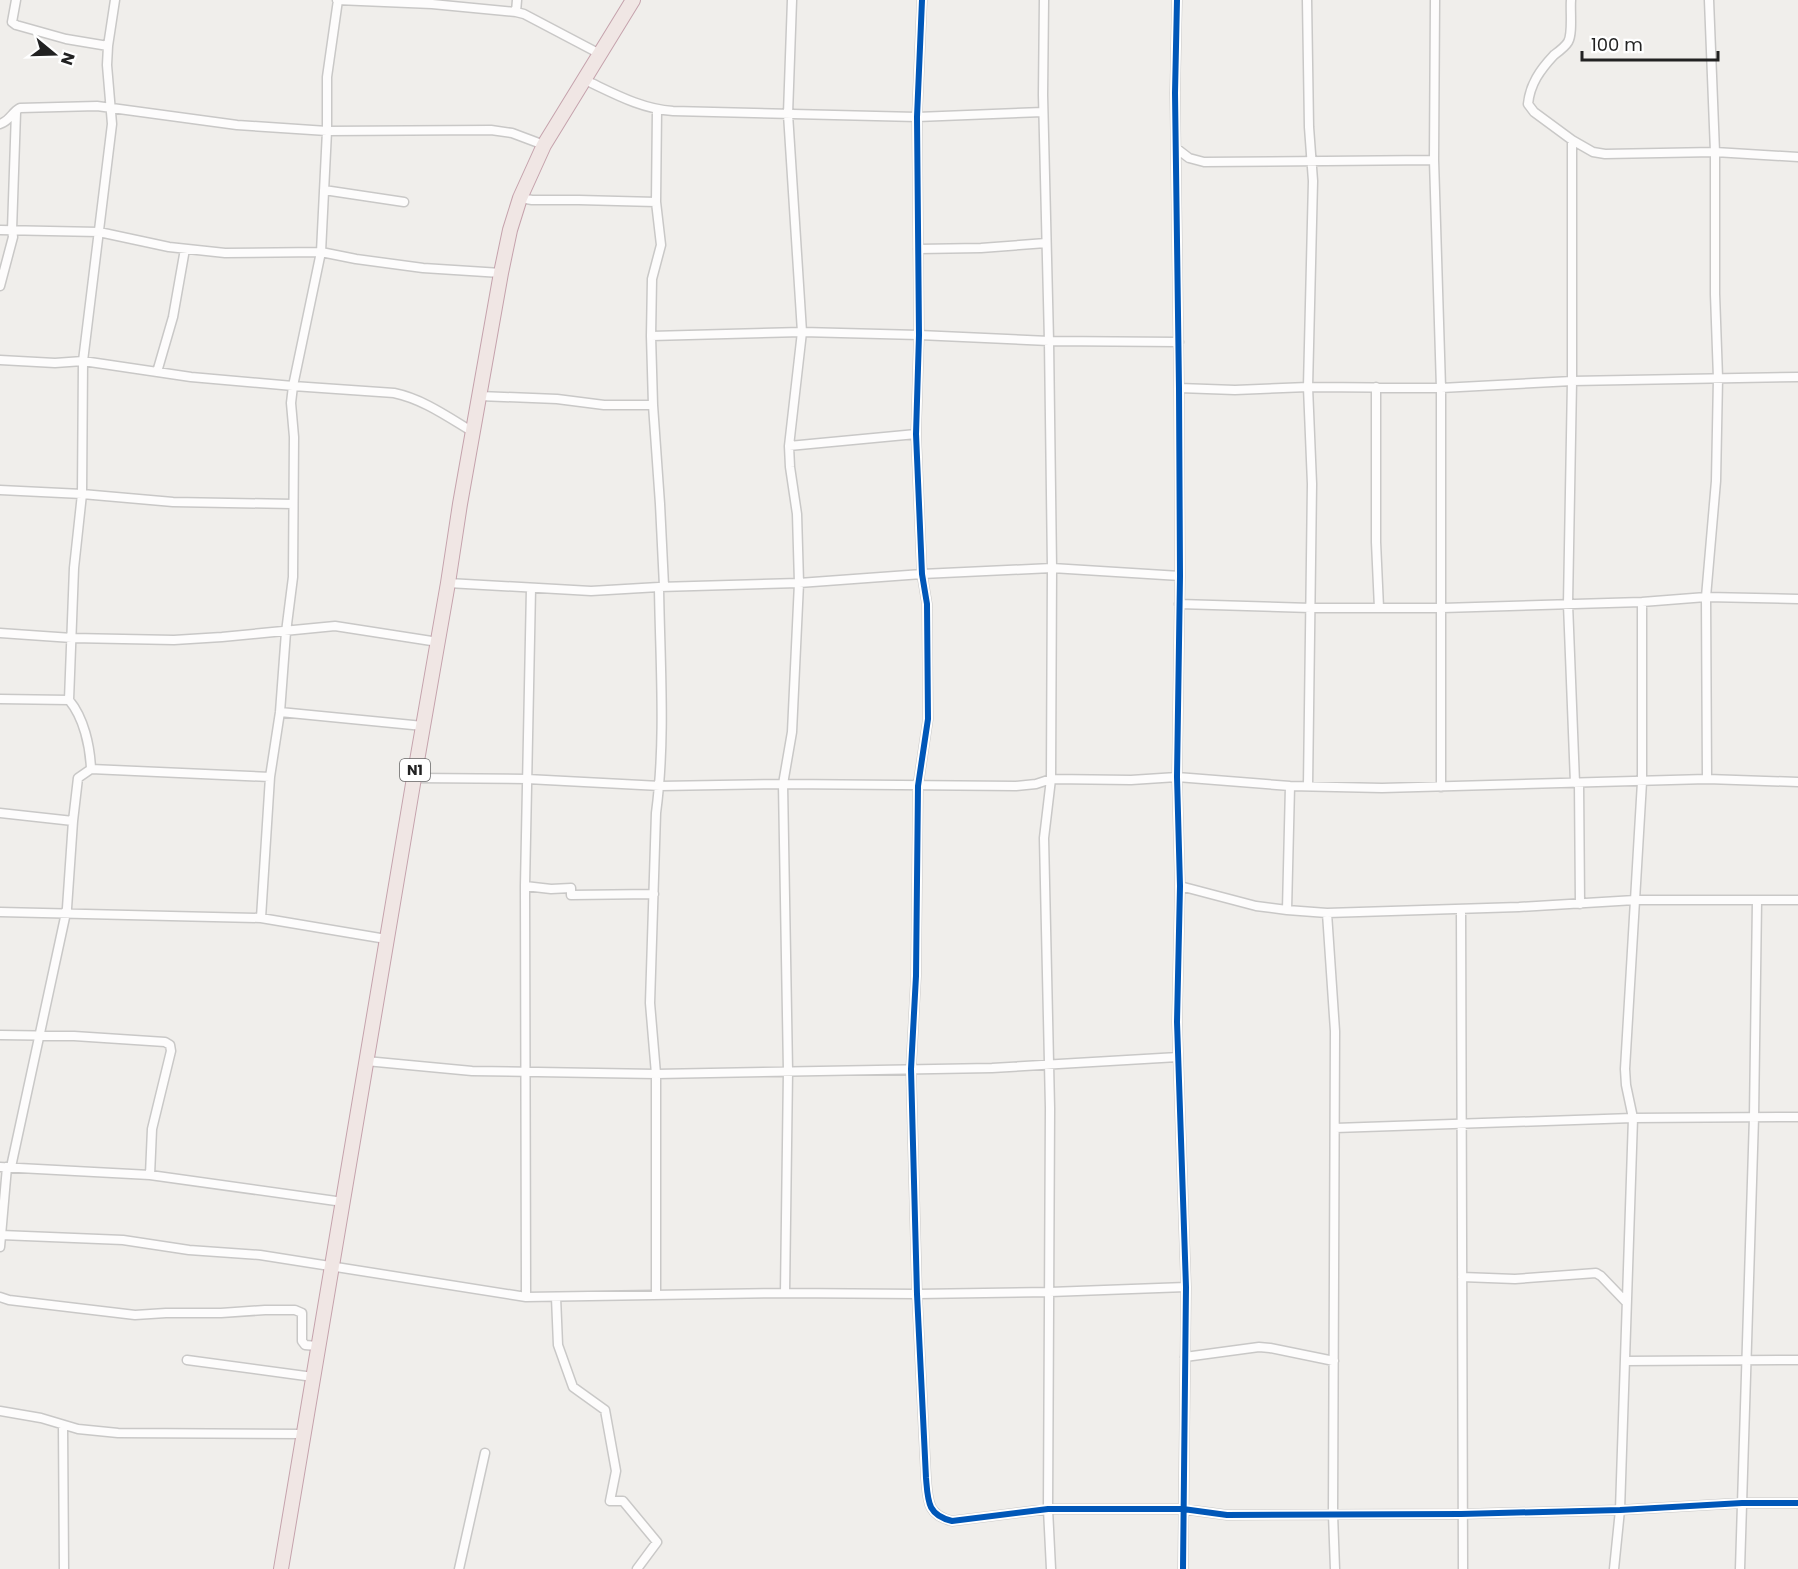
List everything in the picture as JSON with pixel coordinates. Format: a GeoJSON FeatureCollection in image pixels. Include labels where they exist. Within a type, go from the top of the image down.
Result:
{"type":"FeatureCollection","features":[{"type":"Feature","properties":{"kind":"highway","name":"N1"},"geometry":{"type":"LineString","coordinates":[[280,1569],[479,396],[510,230],[520,198],[544,145],[633,0]]}},
{"type":"Feature","properties":{"kind":"street"},"geometry":{"type":"LineString","coordinates":[[16,0],[12,19],[16,25],[66,39],[108,46]]}},
{"type":"Feature","properties":{"kind":"street"},"geometry":{"type":"LineString","coordinates":[[91,769],[88,740],[76,708],[69,700],[74,568],[82,494],[83,361],[111,124],[107,66],[115,0]]}},
{"type":"Feature","properties":{"kind":"street"},"geometry":{"type":"LineString","coordinates":[[261,918],[270,777],[280,712],[294,561],[294,437],[291,403],[321,252],[327,130],[327,77],[338,0],[432,2],[516,12],[600,54]]}},
{"type":"Feature","properties":{"kind":"street"},"geometry":{"type":"LineString","coordinates":[[516,12],[518,0]]}},
{"type":"Feature","properties":{"kind":"street"},"geometry":{"type":"LineString","coordinates":[[784,1293],[788,1071],[783,784],[792,732],[799,583],[798,524],[789,467],[789,446],[802,332],[788,114],[792,0]]}},
{"type":"Feature","properties":{"kind":"street"},"geometry":{"type":"LineString","coordinates":[[922,0],[917,117],[919,335],[916,434],[922,574],[927,604],[928,719],[918,786],[916,976],[913,994],[911,1069],[917,1294],[926,1478],[930,1507],[936,1515],[952,1521],[1048,1509],[1183,1509],[1227,1515],[1461,1514],[1620,1510],[1742,1503],[1798,1503]]}},
{"type":"Feature","properties":{"kind":"street"},"geometry":{"type":"LineString","coordinates":[[1044,0],[1043,112],[1052,568],[1051,779],[1044,838],[1049,1064],[1048,1509],[1051,1569]]}},
{"type":"Feature","properties":{"kind":"street"},"geometry":{"type":"LineString","coordinates":[[1177,0],[1180,576],[1177,777],[1180,886],[1177,985],[1186,1287],[1183,1569]]}},
{"type":"Feature","properties":{"kind":"street"},"geometry":{"type":"LineString","coordinates":[[1307,0],[1309,127],[1313,188],[1308,387],[1312,484],[1308,786]]}},
{"type":"Feature","properties":{"kind":"street"},"geometry":{"type":"LineString","coordinates":[[1435,0],[1434,160],[1441,388],[1441,787]]}},
{"type":"Feature","properties":{"kind":"street"},"geometry":{"type":"LineString","coordinates":[[1571,0],[1568,43],[1546,63],[1536,76],[1529,91],[1528,104],[1534,112],[1572,140],[1593,152],[1605,154],[1715,152],[1798,157]]}},
{"type":"Feature","properties":{"kind":"street"},"geometry":{"type":"LineString","coordinates":[[1707,779],[1706,597],[1716,481],[1718,378],[1715,294],[1715,152],[1709,0]]}},
{"type":"Feature","properties":{"kind":"street"},"geometry":{"type":"LineString","coordinates":[[585,80],[657,110],[917,117],[1043,112]]}},
{"type":"Feature","properties":{"kind":"street"},"geometry":{"type":"LineString","coordinates":[[0,124],[9,119],[16,110],[85,106],[237,125],[327,130],[491,130],[512,133],[544,145]]}},
{"type":"Feature","properties":{"kind":"street"},"geometry":{"type":"LineString","coordinates":[[0,286],[14,237],[12,230],[16,110]]}},
{"type":"Feature","properties":{"kind":"street"},"geometry":{"type":"LineString","coordinates":[[656,1295],[656,1074],[650,1003],[656,813],[660,786],[662,586],[660,504],[652,405],[651,336],[652,279],[661,245],[656,202],[657,110]]}},
{"type":"Feature","properties":{"kind":"street"},"geometry":{"type":"LineString","coordinates":[[1572,140],[1572,381],[1568,604],[1580,904]]}},
{"type":"Feature","properties":{"kind":"street"},"geometry":{"type":"LineString","coordinates":[[1176,148],[1189,158],[1204,162],[1434,160]]}},
{"type":"Feature","properties":{"kind":"street"},"geometry":{"type":"LineString","coordinates":[[324,190],[404,202]]}},
{"type":"Feature","properties":{"kind":"street"},"geometry":{"type":"LineString","coordinates":[[520,198],[656,202]]}},
{"type":"Feature","properties":{"kind":"street"},"geometry":{"type":"LineString","coordinates":[[0,230],[99,232],[185,249],[225,252],[321,252],[423,268],[501,273]]}},
{"type":"Feature","properties":{"kind":"street"},"geometry":{"type":"LineString","coordinates":[[918,249],[981,248],[1046,243]]}},
{"type":"Feature","properties":{"kind":"street"},"geometry":{"type":"LineString","coordinates":[[157,372],[173,317],[185,249]]}},
{"type":"Feature","properties":{"kind":"street"},"geometry":{"type":"LineString","coordinates":[[651,336],[802,332],[1049,341],[1179,342]]}},
{"type":"Feature","properties":{"kind":"street"},"geometry":{"type":"LineString","coordinates":[[0,360],[55,363],[83,361],[191,377],[394,393],[435,409],[473,432]]}},
{"type":"Feature","properties":{"kind":"street"},"geometry":{"type":"LineString","coordinates":[[1179,388],[1235,390],[1308,387],[1441,388],[1572,381],[1798,377]]}},
{"type":"Feature","properties":{"kind":"street"},"geometry":{"type":"LineString","coordinates":[[1376,387],[1376,542],[1379,608]]}},
{"type":"Feature","properties":{"kind":"street"},"geometry":{"type":"LineString","coordinates":[[479,396],[557,399],[604,405],[652,405]]}},
{"type":"Feature","properties":{"kind":"street"},"geometry":{"type":"LineString","coordinates":[[789,446],[916,434]]}},
{"type":"Feature","properties":{"kind":"street"},"geometry":{"type":"LineString","coordinates":[[0,490],[173,502],[293,504]]}},
{"type":"Feature","properties":{"kind":"street"},"geometry":{"type":"LineString","coordinates":[[448,583],[591,591],[662,586],[799,583],[1052,568],[1180,576]]}},
{"type":"Feature","properties":{"kind":"street"},"geometry":{"type":"LineString","coordinates":[[526,1297],[525,886],[531,588]]}},
{"type":"Feature","properties":{"kind":"street"},"geometry":{"type":"LineString","coordinates":[[1179,603],[1311,608],[1442,608],[1642,602],[1706,597],[1798,599]]}},
{"type":"Feature","properties":{"kind":"street"},"geometry":{"type":"LineString","coordinates":[[1614,1569],[1620,1510],[1633,1118],[1625,1069],[1642,782],[1642,602]]}},
{"type":"Feature","properties":{"kind":"street"},"geometry":{"type":"LineString","coordinates":[[0,633],[72,638],[174,640],[335,626],[438,642]]}},
{"type":"Feature","properties":{"kind":"street"},"geometry":{"type":"LineString","coordinates":[[0,699],[69,700]]}},
{"type":"Feature","properties":{"kind":"street"},"geometry":{"type":"LineString","coordinates":[[280,712],[423,726]]}},
{"type":"Feature","properties":{"kind":"street"},"geometry":{"type":"LineString","coordinates":[[0,1247],[6,1167],[40,1037],[66,914],[78,778],[91,769],[270,777]]}},
{"type":"Feature","properties":{"kind":"street"},"geometry":{"type":"LineString","coordinates":[[414,777],[527,779],[660,786],[783,784],[1016,786],[1036,784],[1051,779],[1131,780],[1177,777],[1290,786],[1382,788],[1707,779],[1798,782]]}},
{"type":"Feature","properties":{"kind":"street"},"geometry":{"type":"LineString","coordinates":[[1287,910],[1290,786]]}},
{"type":"Feature","properties":{"kind":"street"},"geometry":{"type":"LineString","coordinates":[[0,813],[73,821]]}},
{"type":"Feature","properties":{"kind":"street"},"geometry":{"type":"LineString","coordinates":[[525,886],[551,889],[572,888],[572,895],[654,894]]}},
{"type":"Feature","properties":{"kind":"street"},"geometry":{"type":"LineString","coordinates":[[1180,886],[1256,906],[1327,913],[1635,900],[1798,900]]}},
{"type":"Feature","properties":{"kind":"street"},"geometry":{"type":"LineString","coordinates":[[1740,1569],[1754,1117],[1757,901]]}},
{"type":"Feature","properties":{"kind":"street"},"geometry":{"type":"LineString","coordinates":[[1461,909],[1461,1514],[1463,1569]]}},
{"type":"Feature","properties":{"kind":"street"},"geometry":{"type":"LineString","coordinates":[[0,912],[261,918],[386,939]]}},
{"type":"Feature","properties":{"kind":"street"},"geometry":{"type":"LineString","coordinates":[[1327,913],[1335,1031],[1333,1514],[1335,1569]]}},
{"type":"Feature","properties":{"kind":"street"},"geometry":{"type":"LineString","coordinates":[[0,1035],[74,1036],[165,1042],[170,1045],[171,1051],[152,1128],[150,1175]]}},
{"type":"Feature","properties":{"kind":"street"},"geometry":{"type":"LineString","coordinates":[[366,1061],[472,1071],[656,1074],[992,1068],[1178,1058]]}},
{"type":"Feature","properties":{"kind":"street"},"geometry":{"type":"LineString","coordinates":[[1335,1128],[1633,1118],[1798,1117]]}},
{"type":"Feature","properties":{"kind":"street"},"geometry":{"type":"LineString","coordinates":[[6,1167],[150,1175],[343,1202]]}},
{"type":"Feature","properties":{"kind":"street"},"geometry":{"type":"LineString","coordinates":[[1,1235],[123,1240],[189,1250],[260,1255],[526,1297],[1050,1292],[1186,1287]]}},
{"type":"Feature","properties":{"kind":"street"},"geometry":{"type":"LineString","coordinates":[[1462,1277],[1515,1279],[1596,1274],[1601,1276],[1626,1302]]}},
{"type":"Feature","properties":{"kind":"street"},"geometry":{"type":"LineString","coordinates":[[0,1297],[135,1315],[295,1310],[303,1313],[302,1341],[305,1345],[317,1346]]}},
{"type":"Feature","properties":{"kind":"street"},"geometry":{"type":"LineString","coordinates":[[556,1297],[558,1345],[573,1387],[605,1410],[616,1471],[610,1501],[623,1501],[657,1542],[637,1569]]}},
{"type":"Feature","properties":{"kind":"street"},"geometry":{"type":"LineString","coordinates":[[1185,1346],[1199,1355]]}},
{"type":"Feature","properties":{"kind":"street"},"geometry":{"type":"LineString","coordinates":[[1185,1357],[1260,1347],[1334,1361]]}},
{"type":"Feature","properties":{"kind":"street"},"geometry":{"type":"LineString","coordinates":[[187,1360],[313,1377]]}},
{"type":"Feature","properties":{"kind":"street"},"geometry":{"type":"LineString","coordinates":[[1624,1361],[1798,1360]]}},
{"type":"Feature","properties":{"kind":"street"},"geometry":{"type":"LineString","coordinates":[[0,1411],[41,1418],[78,1429],[118,1433],[303,1434]]}},
{"type":"Feature","properties":{"kind":"street"},"geometry":{"type":"LineString","coordinates":[[63,1425],[64,1569]]}},
{"type":"Feature","properties":{"kind":"street"},"geometry":{"type":"LineString","coordinates":[[459,1569],[485,1453]]}},
{"type":"Feature","properties":{"kind":"cycle path"},"geometry":{"type":"LineString","coordinates":[[922,0],[917,117],[919,335],[916,434],[922,574],[927,604],[928,719],[918,786],[916,976],[911,1069],[917,1294],[926,1478],[930,1506],[938,1515],[952,1521],[1048,1509],[1183,1509],[1227,1515],[1461,1514],[1620,1510],[1742,1503],[1798,1503]]}},
{"type":"Feature","properties":{"kind":"cycle path"},"geometry":{"type":"LineString","coordinates":[[1177,0],[1175,93],[1180,576],[1177,777],[1180,886],[1177,1022],[1186,1287],[1183,1569]]}}]}
